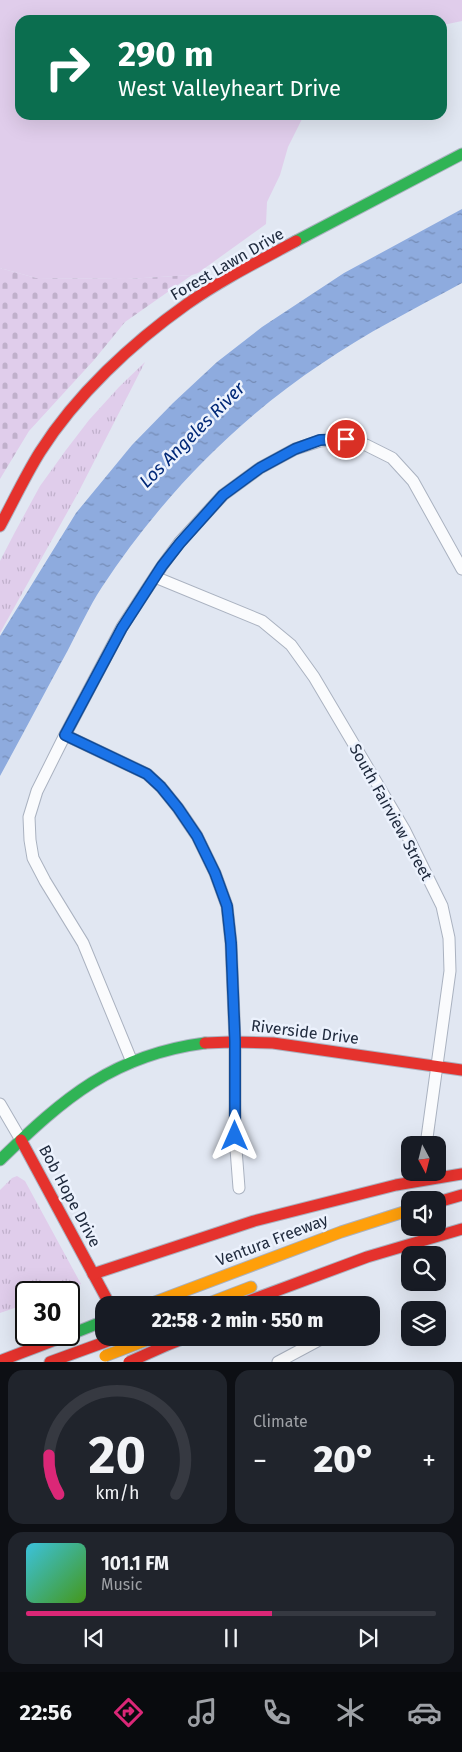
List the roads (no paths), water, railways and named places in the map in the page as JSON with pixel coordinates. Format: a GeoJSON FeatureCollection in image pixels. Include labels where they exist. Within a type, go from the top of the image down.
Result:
{"type":"FeatureCollection","features":[{"type":"Feature","properties":{"kind":"main road","name":"Forest Lawn Drive"},"geometry":{"type":"LineString","coordinates":[[0,526],[40,452],[74,407],[117,361],[150,332],[188,303],[242,270],[462,154]]}},
{"type":"Feature","properties":{"kind":"main road","name":"Riverside Drive"},"geometry":{"type":"LineString","coordinates":[[0,1160],[55,1109],[85,1087],[109,1072],[166,1050],[202,1043],[235,1041],[273,1043],[462,1070]]}},
{"type":"Feature","properties":{"kind":"main road","name":"Bob Hope Drive"},"geometry":{"type":"LineString","coordinates":[[21,1140],[105,1296]]}},
{"type":"Feature","properties":{"kind":"main road"},"geometry":{"type":"LineString","coordinates":[[93,1274],[254,1221],[396,1185],[462,1174]]}},
{"type":"Feature","properties":{"kind":"main road"},"geometry":{"type":"LineString","coordinates":[[446,1200],[462,1195]]}},
{"type":"Feature","properties":{"kind":"main road","name":"Ventura Freeway"},"geometry":{"type":"LineString","coordinates":[[171,1296],[341,1232],[401,1213]]}},
{"type":"Feature","properties":{"kind":"main road"},"geometry":{"type":"LineString","coordinates":[[201,1296],[328,1248],[401,1225]]}},
{"type":"Feature","properties":{"kind":"main road"},"geometry":{"type":"LineString","coordinates":[[262,1296],[367,1257],[462,1229]]}},
{"type":"Feature","properties":{"kind":"main road"},"geometry":{"type":"LineString","coordinates":[[227,1296],[264,1282]]}},
{"type":"Feature","properties":{"kind":"main road"},"geometry":{"type":"LineString","coordinates":[[270,1296],[297,1283]]}},
{"type":"Feature","properties":{"kind":"main road"},"geometry":{"type":"LineString","coordinates":[[80,1330],[95,1325]]}},
{"type":"Feature","properties":{"kind":"main road"},"geometry":{"type":"LineString","coordinates":[[50,1362],[95,1345]]}},
{"type":"Feature","properties":{"kind":"main road"},"geometry":{"type":"LineString","coordinates":[[0,1361],[39,1346]]}},
{"type":"Feature","properties":{"kind":"main road"},"geometry":{"type":"LineString","coordinates":[[131,1346],[140,1362]]}},
{"type":"Feature","properties":{"kind":"main road"},"geometry":{"type":"LineString","coordinates":[[101,1358],[132,1346]]}},
{"type":"Feature","properties":{"kind":"main road"},"geometry":{"type":"LineString","coordinates":[[129,1362],[165,1346]]}},
{"type":"Feature","properties":{"kind":"street"},"geometry":{"type":"LineString","coordinates":[[132,1062],[83,943],[33,858],[29,817],[37,790],[65,735],[122,628],[155,577],[180,543],[223,495],[260,468],[295,449],[320,440],[346,439],[366,445],[392,458],[413,481],[462,569]]}},
{"type":"Feature","properties":{"kind":"street","name":"South Fairview Street"},"geometry":{"type":"LineString","coordinates":[[155,577],[262,621],[291,645],[314,677],[404,830],[442,906],[449,938],[450,971],[427,1136]]}},
{"type":"Feature","properties":{"kind":"street"},"geometry":{"type":"LineString","coordinates":[[65,735],[147,774],[161,787],[178,808],[197,836],[215,873],[227,906],[231,943],[235,1041],[235,1136],[239,1188]]}},
{"type":"Feature","properties":{"kind":"street","name":"Bob Hope Drive"},"geometry":{"type":"LineString","coordinates":[[0,1104],[21,1140]]}},
{"type":"Feature","properties":{"kind":"street"},"geometry":{"type":"LineString","coordinates":[[278,1362],[308,1346]]}},
{"type":"Feature","properties":{"kind":"water","name":"Los Angeles River"},"geometry":{"type":"Polygon","coordinates":[[[462,209],[462,283],[373,332],[289,386],[229,437],[201,464],[148,523],[102,587],[0,776],[0,636],[76,513],[132,445],[217,362],[262,327],[344,273],[462,209]]]}}]}
